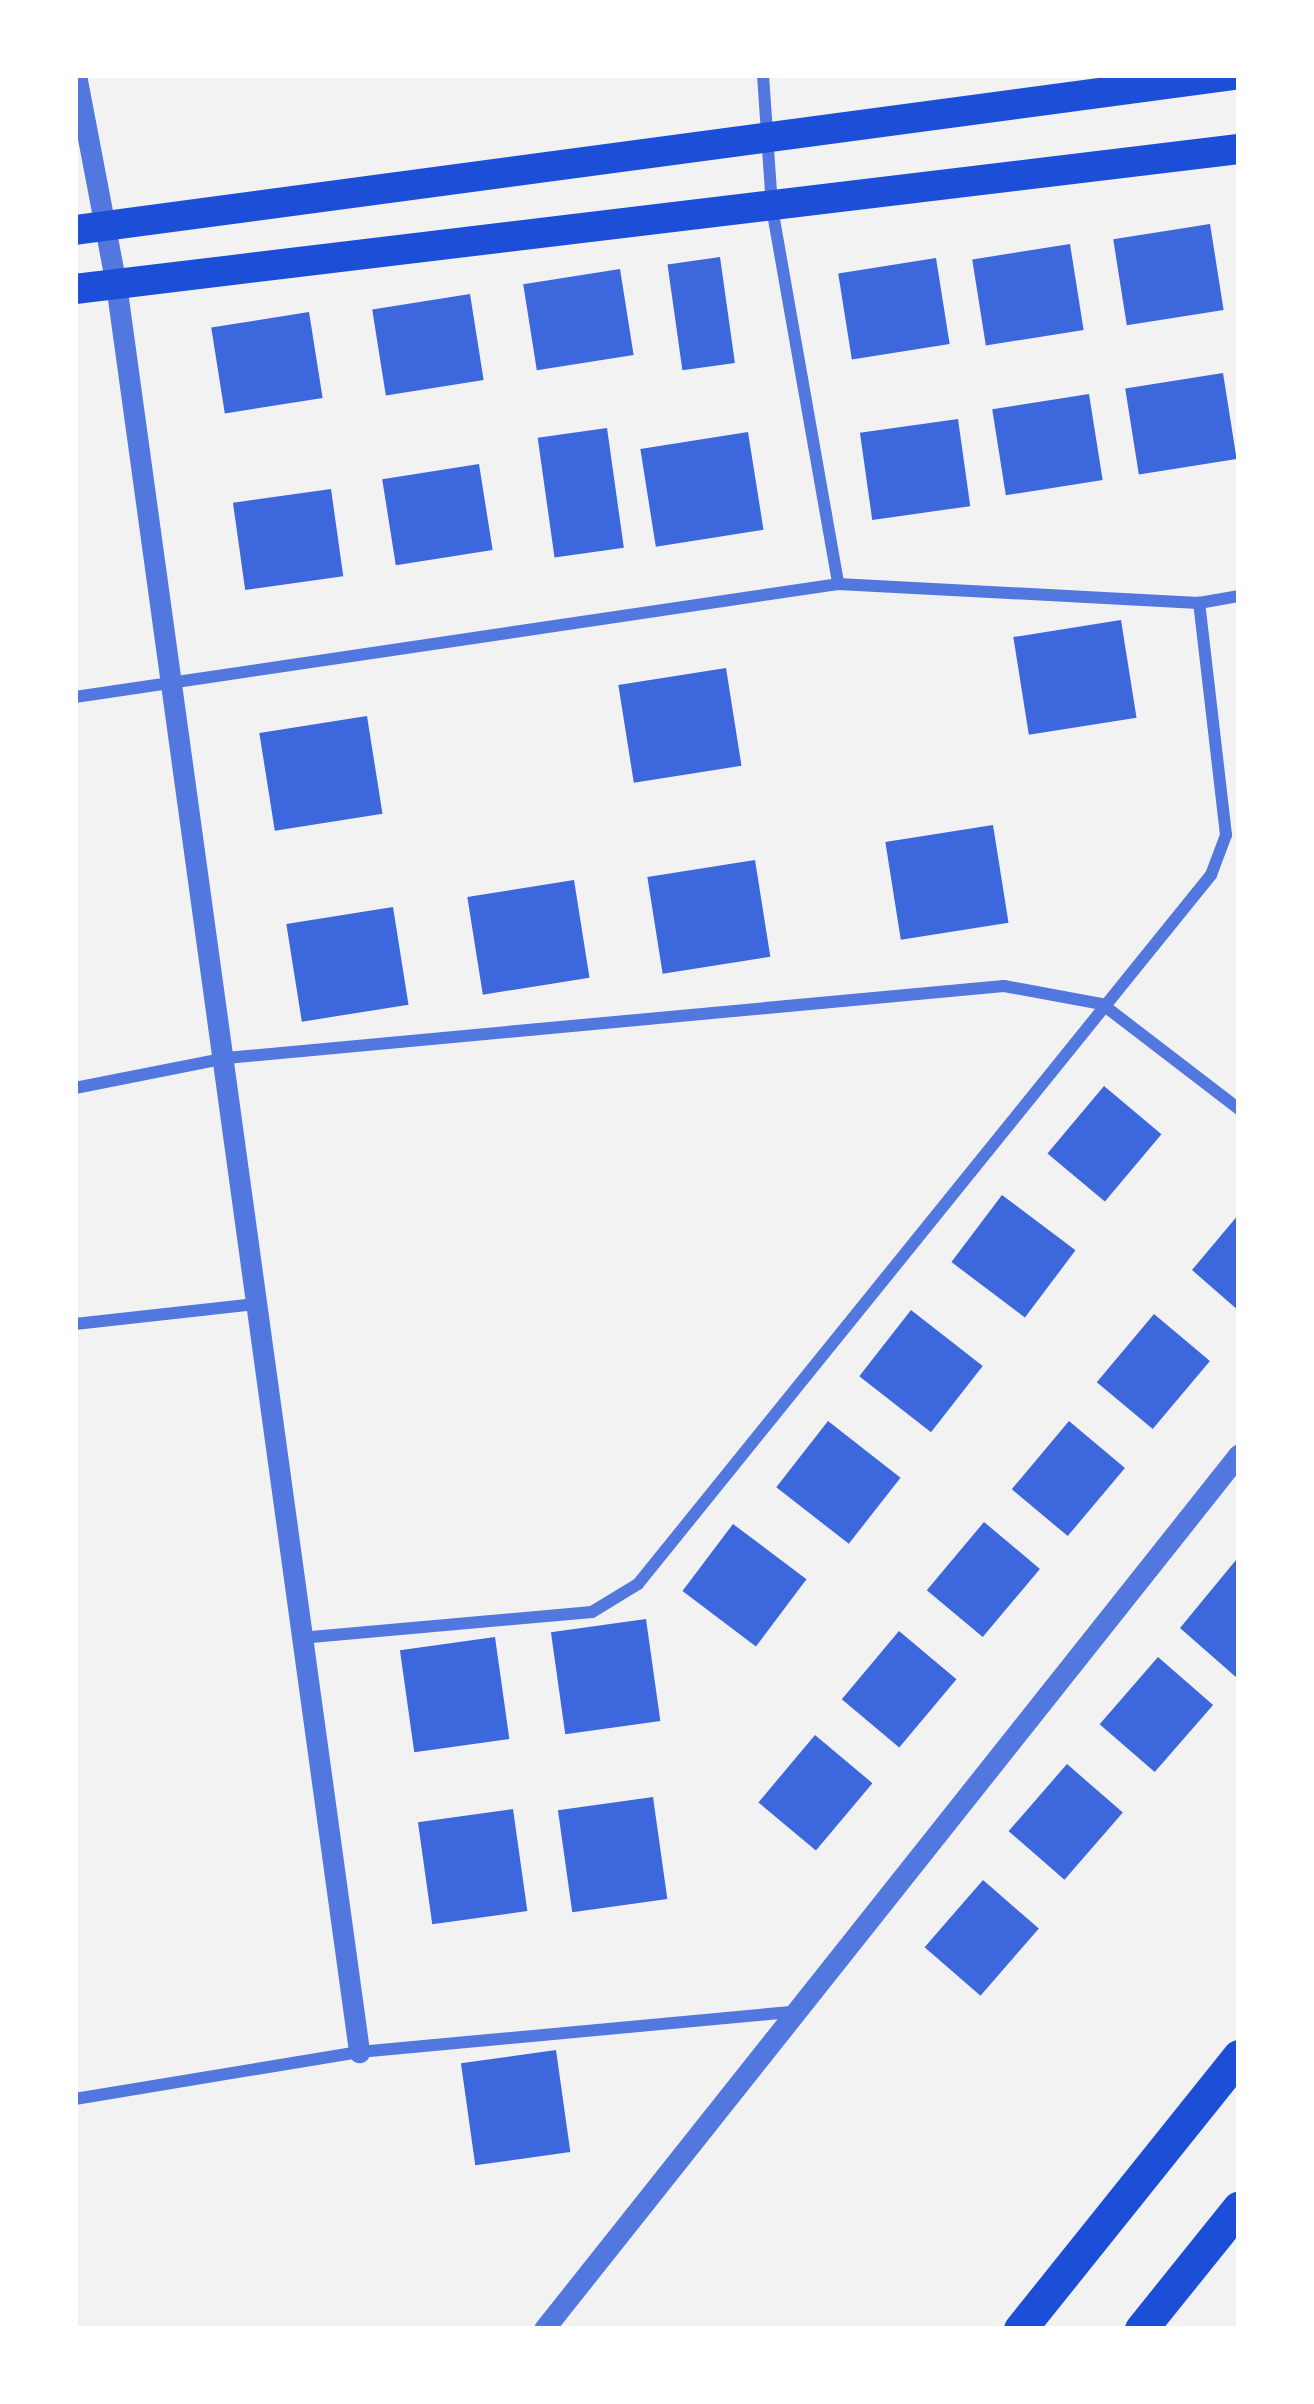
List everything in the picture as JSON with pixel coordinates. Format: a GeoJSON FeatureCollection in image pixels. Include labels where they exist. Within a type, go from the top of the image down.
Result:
{"type":"FeatureCollection","features":[{"type":"Feature","properties":{"kind":"highway"},"geometry":{"type":"LineString","coordinates":[[1020,2329],[1239,2056]]}},
{"type":"Feature","properties":{"kind":"highway"},"geometry":{"type":"LineString","coordinates":[[1141,2329],[1239,2207]]}},
{"type":"Feature","properties":{"kind":"main road"},"geometry":{"type":"LineString","coordinates":[[89,228],[1234,75]]}},
{"type":"Feature","properties":{"kind":"main road"},"geometry":{"type":"LineString","coordinates":[[75,289],[1239,148]]}},
{"type":"Feature","properties":{"kind":"street"},"geometry":{"type":"LineString","coordinates":[[76,75],[89,228],[116,284],[168,682],[226,1058],[297,1639],[359,2052]]}},
{"type":"Feature","properties":{"kind":"street"},"geometry":{"type":"LineString","coordinates":[[763,75],[773,136],[772,208],[838,584]]}},
{"type":"Feature","properties":{"kind":"street"},"geometry":{"type":"LineString","coordinates":[[75,697],[838,584],[1199,603],[1239,596]]}},
{"type":"Feature","properties":{"kind":"street"},"geometry":{"type":"LineString","coordinates":[[297,1639],[592,1612],[638,1584],[1210,875],[1226,836],[1199,603]]}},
{"type":"Feature","properties":{"kind":"street"},"geometry":{"type":"LineString","coordinates":[[75,1088],[226,1058],[1004,986],[1102,1004],[1239,1109]]}},
{"type":"Feature","properties":{"kind":"street"},"geometry":{"type":"LineString","coordinates":[[75,1324],[256,1304]]}},
{"type":"Feature","properties":{"kind":"street"},"geometry":{"type":"LineString","coordinates":[[544,2329],[1239,1454]]}},
{"type":"Feature","properties":{"kind":"street"},"geometry":{"type":"LineString","coordinates":[[75,2098],[359,2052],[798,2011]]}},
{"type":"Feature","properties":{"kind":"building"},"geometry":{"type":"Polygon","coordinates":[[[1210,224],[1224,310],[1127,325],[1113,239],[1210,224]]]}},
{"type":"Feature","properties":{"kind":"building"},"geometry":{"type":"Polygon","coordinates":[[[1070,244],[1084,330],[986,345],[972,259],[1070,244]]]}},
{"type":"Feature","properties":{"kind":"building"},"geometry":{"type":"Polygon","coordinates":[[[720,257],[735,363],[682,370],[668,264],[720,257]]]}},
{"type":"Feature","properties":{"kind":"building"},"geometry":{"type":"Polygon","coordinates":[[[936,258],[950,344],[852,359],[838,273],[936,258]]]}},
{"type":"Feature","properties":{"kind":"building"},"geometry":{"type":"Polygon","coordinates":[[[620,269],[634,355],[537,370],[523,284],[620,269]]]}},
{"type":"Feature","properties":{"kind":"building"},"geometry":{"type":"Polygon","coordinates":[[[470,294],[484,380],[386,395],[372,309],[470,294]]]}},
{"type":"Feature","properties":{"kind":"building"},"geometry":{"type":"Polygon","coordinates":[[[309,312],[323,398],[225,413],[211,327],[309,312]]]}},
{"type":"Feature","properties":{"kind":"building"},"geometry":{"type":"Polygon","coordinates":[[[1223,373],[1237,459],[1139,474],[1125,388],[1223,373]]]}},
{"type":"Feature","properties":{"kind":"building"},"geometry":{"type":"Polygon","coordinates":[[[1089,394],[1103,480],[1006,495],[992,409],[1089,394]]]}},
{"type":"Feature","properties":{"kind":"building"},"geometry":{"type":"Polygon","coordinates":[[[958,419],[970,506],[872,520],[860,433],[958,419]]]}},
{"type":"Feature","properties":{"kind":"building"},"geometry":{"type":"Polygon","coordinates":[[[607,428],[624,548],[555,558],[538,438],[607,428]]]}},
{"type":"Feature","properties":{"kind":"building"},"geometry":{"type":"Polygon","coordinates":[[[748,432],[763,530],[656,547],[640,449],[748,432]]]}},
{"type":"Feature","properties":{"kind":"building"},"geometry":{"type":"Polygon","coordinates":[[[479,464],[493,550],[396,565],[382,479],[479,464]]]}},
{"type":"Feature","properties":{"kind":"building"},"geometry":{"type":"Polygon","coordinates":[[[331,489],[343,576],[245,590],[233,503],[331,489]]]}},
{"type":"Feature","properties":{"kind":"building"},"geometry":{"type":"Polygon","coordinates":[[[1121,620],[1136,718],[1029,735],[1013,637],[1121,620]]]}},
{"type":"Feature","properties":{"kind":"building"},"geometry":{"type":"Polygon","coordinates":[[[726,668],[741,766],[634,783],[618,685],[726,668]]]}},
{"type":"Feature","properties":{"kind":"building"},"geometry":{"type":"Polygon","coordinates":[[[367,716],[382,814],[275,831],[259,733],[367,716]]]}},
{"type":"Feature","properties":{"kind":"building"},"geometry":{"type":"Polygon","coordinates":[[[993,825],[1008,923],[901,940],[885,842],[993,825]]]}},
{"type":"Feature","properties":{"kind":"building"},"geometry":{"type":"Polygon","coordinates":[[[755,860],[770,957],[663,974],[647,877],[755,860]]]}},
{"type":"Feature","properties":{"kind":"building"},"geometry":{"type":"Polygon","coordinates":[[[574,880],[589,978],[483,995],[467,897],[574,880]]]}},
{"type":"Feature","properties":{"kind":"building"},"geometry":{"type":"Polygon","coordinates":[[[393,907],[408,1005],[302,1022],[286,924],[393,907]]]}},
{"type":"Feature","properties":{"kind":"building"},"geometry":{"type":"Polygon","coordinates":[[[1104,1086],[1161,1134],[1105,1202],[1047,1153],[1104,1086]]]}},
{"type":"Feature","properties":{"kind":"building"},"geometry":{"type":"Polygon","coordinates":[[[1002,1195],[1075,1250],[1025,1317],[951,1262],[1002,1195]]]}},
{"type":"Feature","properties":{"kind":"building"},"geometry":{"type":"Polygon","coordinates":[[[1239,1214],[1239,1311],[1192,1270],[1239,1214]]]}},
{"type":"Feature","properties":{"kind":"building"},"geometry":{"type":"Polygon","coordinates":[[[911,1310],[983,1366],[931,1432],[859,1376],[911,1310]]]}},
{"type":"Feature","properties":{"kind":"building"},"geometry":{"type":"Polygon","coordinates":[[[1154,1314],[1210,1361],[1153,1429],[1097,1382],[1154,1314]]]}},
{"type":"Feature","properties":{"kind":"building"},"geometry":{"type":"Polygon","coordinates":[[[828,1421],[900,1478],[849,1544],[776,1487],[828,1421]]]}},
{"type":"Feature","properties":{"kind":"building"},"geometry":{"type":"Polygon","coordinates":[[[1069,1421],[1125,1468],[1068,1536],[1012,1489],[1069,1421]]]}},
{"type":"Feature","properties":{"kind":"building"},"geometry":{"type":"Polygon","coordinates":[[[984,1522],[1040,1569],[983,1637],[927,1590],[984,1522]]]}},
{"type":"Feature","properties":{"kind":"building"},"geometry":{"type":"Polygon","coordinates":[[[733,1524],[806,1579],[756,1646],[682,1591],[733,1524]]]}},
{"type":"Feature","properties":{"kind":"building"},"geometry":{"type":"Polygon","coordinates":[[[1239,1562],[1237,1678],[1180,1628],[1239,1562]]]}},
{"type":"Feature","properties":{"kind":"building"},"geometry":{"type":"Polygon","coordinates":[[[646,1619],[660,1721],[565,1734],[551,1632],[646,1619]]]}},
{"type":"Feature","properties":{"kind":"building"},"geometry":{"type":"Polygon","coordinates":[[[899,1631],[956,1679],[899,1747],[842,1699],[899,1631]]]}},
{"type":"Feature","properties":{"kind":"building"},"geometry":{"type":"Polygon","coordinates":[[[495,1637],[509,1739],[414,1752],[400,1650],[495,1637]]]}},
{"type":"Feature","properties":{"kind":"building"},"geometry":{"type":"Polygon","coordinates":[[[1158,1657],[1213,1705],[1155,1772],[1100,1724],[1158,1657]]]}},
{"type":"Feature","properties":{"kind":"building"},"geometry":{"type":"Polygon","coordinates":[[[815,1735],[872,1783],[816,1851],[758,1802],[815,1735]]]}},
{"type":"Feature","properties":{"kind":"building"},"geometry":{"type":"Polygon","coordinates":[[[1067,1764],[1123,1813],[1064,1880],[1009,1831],[1067,1764]]]}},
{"type":"Feature","properties":{"kind":"building"},"geometry":{"type":"Polygon","coordinates":[[[653,1797],[667,1899],[572,1912],[558,1810],[653,1797]]]}},
{"type":"Feature","properties":{"kind":"building"},"geometry":{"type":"Polygon","coordinates":[[[513,1809],[527,1911],[432,1924],[418,1822],[513,1809]]]}},
{"type":"Feature","properties":{"kind":"building"},"geometry":{"type":"Polygon","coordinates":[[[983,1880],[1039,1929],[980,1996],[925,1947],[983,1880]]]}},
{"type":"Feature","properties":{"kind":"building"},"geometry":{"type":"Polygon","coordinates":[[[556,2050],[570,2152],[475,2165],[461,2063],[556,2050]]]}}]}
